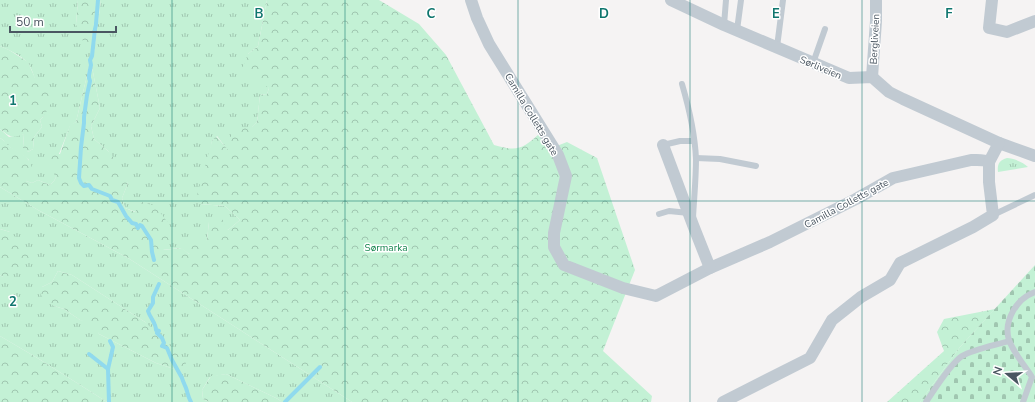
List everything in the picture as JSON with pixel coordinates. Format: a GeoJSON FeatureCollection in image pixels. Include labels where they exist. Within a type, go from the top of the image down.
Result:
{"type":"FeatureCollection","features":[{"type":"Feature","properties":{"kind":"street","name":"Camilla Colletts gate"},"geometry":{"type":"LineString","coordinates":[[471,0],[477,18],[489,44],[558,155],[566,176],[554,233],[554,247],[564,265],[623,288],[656,296],[710,268],[770,242],[856,199],[893,178],[971,160],[989,162]]}},
{"type":"Feature","properties":{"kind":"street","name":"Bergliveien"},"geometry":{"type":"LineString","coordinates":[[872,77],[876,0]]}},
{"type":"Feature","properties":{"kind":"street"},"geometry":{"type":"LineString","coordinates":[[992,0],[989,28],[1007,32],[1035,21]]}},
{"type":"Feature","properties":{"kind":"street","name":"Sørliveien"},"geometry":{"type":"LineString","coordinates":[[676,1],[724,25],[849,78],[872,77]]}},
{"type":"Feature","properties":{"kind":"street"},"geometry":{"type":"LineString","coordinates":[[872,77],[889,92],[999,143],[1035,156]]}},
{"type":"Feature","properties":{"kind":"street"},"geometry":{"type":"LineString","coordinates":[[723,402],[810,358],[832,320],[862,297],[890,280],[900,263],[973,227],[993,215],[989,182],[989,162],[999,143]]}},
{"type":"Feature","properties":{"kind":"street"},"geometry":{"type":"LineString","coordinates":[[663,144],[710,268]]}},
{"type":"Feature","properties":{"kind":"lane"},"geometry":{"type":"LineString","coordinates":[[724,25],[726,0]]}},
{"type":"Feature","properties":{"kind":"lane"},"geometry":{"type":"LineString","coordinates":[[737,30],[741,0]]}},
{"type":"Feature","properties":{"kind":"lane"},"geometry":{"type":"LineString","coordinates":[[776,47],[785,0]]}},
{"type":"Feature","properties":{"kind":"lane"},"geometry":{"type":"LineString","coordinates":[[813,63],[826,29]]}},
{"type":"Feature","properties":{"kind":"lane"},"geometry":{"type":"LineString","coordinates":[[682,84],[689,108],[696,158],[693,226]]}},
{"type":"Feature","properties":{"kind":"lane"},"geometry":{"type":"LineString","coordinates":[[663,144],[680,141],[694,141]]}},
{"type":"Feature","properties":{"kind":"lane"},"geometry":{"type":"LineString","coordinates":[[696,158],[720,159],[756,166]]}},
{"type":"Feature","properties":{"kind":"lane"},"geometry":{"type":"LineString","coordinates":[[993,215],[1035,195]]}},
{"type":"Feature","properties":{"kind":"lane"},"geometry":{"type":"LineString","coordinates":[[658,214],[669,211],[689,213]]}},
{"type":"Feature","properties":{"kind":"lane"},"geometry":{"type":"LineString","coordinates":[[1023,402],[1032,377],[1009,342],[1009,320],[1012,311],[1018,303],[1025,296],[1035,292]]}},
{"type":"Feature","properties":{"kind":"lane"},"geometry":{"type":"LineString","coordinates":[[926,402],[954,364],[962,356],[971,352],[1009,342]]}},
{"type":"Feature","properties":{"kind":"green space"},"geometry":{"type":"Polygon","coordinates":[[[0,0],[78,0],[76,24],[94,52],[101,0],[267,0],[258,46],[248,54],[269,88],[267,94],[260,95],[257,122],[229,152],[217,136],[212,141],[200,204],[225,206],[240,220],[228,230],[209,222],[207,240],[189,254],[181,248],[162,250],[136,212],[125,208],[122,198],[128,183],[108,151],[94,139],[91,126],[100,108],[92,67],[89,67],[76,122],[70,126],[59,154],[50,154],[56,177],[54,181],[50,185],[38,180],[32,183],[26,181],[29,160],[7,145],[0,138],[0,129],[9,137],[24,134],[23,147],[28,152],[33,149],[34,137],[42,127],[40,120],[44,116],[35,79],[30,66],[22,57],[0,46],[0,0]]]}},
{"type":"Feature","properties":{"kind":"green space"},"geometry":{"type":"Polygon","coordinates":[[[78,0],[101,0],[94,52],[91,52],[85,46],[76,24],[78,0]]]}},
{"type":"Feature","properties":{"kind":"green space","name":"Sørmarka"},"geometry":{"type":"Polygon","coordinates":[[[267,0],[379,0],[419,24],[446,55],[494,145],[508,148],[519,148],[529,143],[540,133],[549,149],[567,142],[597,158],[635,270],[603,351],[652,396],[651,402],[352,402],[128,258],[38,210],[0,187],[0,138],[10,147],[25,156],[31,163],[31,172],[26,181],[32,183],[38,180],[50,185],[54,181],[56,177],[44,159],[50,154],[60,154],[70,125],[76,122],[89,67],[92,67],[100,108],[91,126],[94,139],[108,151],[120,165],[128,183],[122,198],[125,208],[135,212],[142,202],[155,206],[169,224],[170,240],[163,250],[182,248],[189,254],[193,243],[207,240],[209,222],[214,217],[221,217],[228,230],[240,220],[225,206],[200,204],[196,199],[212,141],[216,136],[229,151],[232,129],[252,127],[257,122],[260,95],[267,94],[269,88],[242,69],[248,54],[258,46],[267,0]]]}},
{"type":"Feature","properties":{"kind":"green space"},"geometry":{"type":"Polygon","coordinates":[[[0,46],[28,62],[35,78],[43,80],[52,101],[44,116],[40,120],[42,127],[34,137],[33,149],[28,152],[24,150],[23,147],[24,134],[14,137],[6,134],[0,129],[0,46]]]}},
{"type":"Feature","properties":{"kind":"green space"},"geometry":{"type":"Polygon","coordinates":[[[1007,158],[1023,163],[1028,167],[998,172],[999,163],[1007,158]]]}},
{"type":"Feature","properties":{"kind":"green space"},"geometry":{"type":"Polygon","coordinates":[[[0,187],[38,210],[128,258],[352,402],[282,402],[226,374],[210,377],[202,390],[203,399],[209,402],[107,402],[0,336],[0,275],[3,277],[10,232],[0,229],[0,187]],[[58,271],[52,282],[42,287],[54,306],[64,309],[80,320],[95,321],[99,334],[156,363],[174,369],[145,322],[72,275],[58,271]]]}},
{"type":"Feature","properties":{"kind":"green space"},"geometry":{"type":"Polygon","coordinates":[[[0,229],[10,232],[34,256],[7,277],[0,275],[0,229]]]}},
{"type":"Feature","properties":{"kind":"green space"},"geometry":{"type":"Polygon","coordinates":[[[1035,265],[1035,402],[920,402],[960,347],[1035,265]]]}},
{"type":"Feature","properties":{"kind":"green space"},"geometry":{"type":"Polygon","coordinates":[[[58,271],[72,275],[145,322],[185,360],[186,364],[182,367],[174,369],[156,363],[99,334],[95,327],[95,321],[87,322],[80,320],[64,309],[54,306],[43,298],[40,293],[42,287],[52,282],[58,271]]]}},
{"type":"Feature","properties":{"kind":"green space"},"geometry":{"type":"Polygon","coordinates":[[[995,309],[960,347],[920,402],[887,402],[944,351],[937,332],[944,319],[995,309]]]}},
{"type":"Feature","properties":{"kind":"green space"},"geometry":{"type":"Polygon","coordinates":[[[0,336],[39,359],[107,402],[0,402],[0,336]]]}},
{"type":"Feature","properties":{"kind":"green space"},"geometry":{"type":"Polygon","coordinates":[[[226,374],[282,402],[209,402],[203,399],[202,390],[211,376],[226,374]]]}},
{"type":"Feature","properties":{"kind":"waterway"},"geometry":{"type":"LineString","coordinates":[[98,0],[92,56],[90,60],[90,81],[84,117],[79,178],[84,186],[89,185],[92,189],[110,196],[112,200],[118,202],[132,223],[136,224],[138,228],[140,225],[142,226],[151,240],[154,260]]}},
{"type":"Feature","properties":{"kind":"waterway"},"geometry":{"type":"LineString","coordinates":[[159,284],[153,297],[153,303],[148,311],[156,330],[159,331],[157,333],[162,338],[164,343],[162,346],[167,348],[182,378],[191,402]]}},
{"type":"Feature","properties":{"kind":"waterway"},"geometry":{"type":"LineString","coordinates":[[109,402],[108,369],[113,347],[110,341]]}},
{"type":"Feature","properties":{"kind":"waterway"},"geometry":{"type":"LineString","coordinates":[[89,354],[108,369]]}},
{"type":"Feature","properties":{"kind":"waterway"},"geometry":{"type":"LineString","coordinates":[[285,402],[320,367]]}}]}
